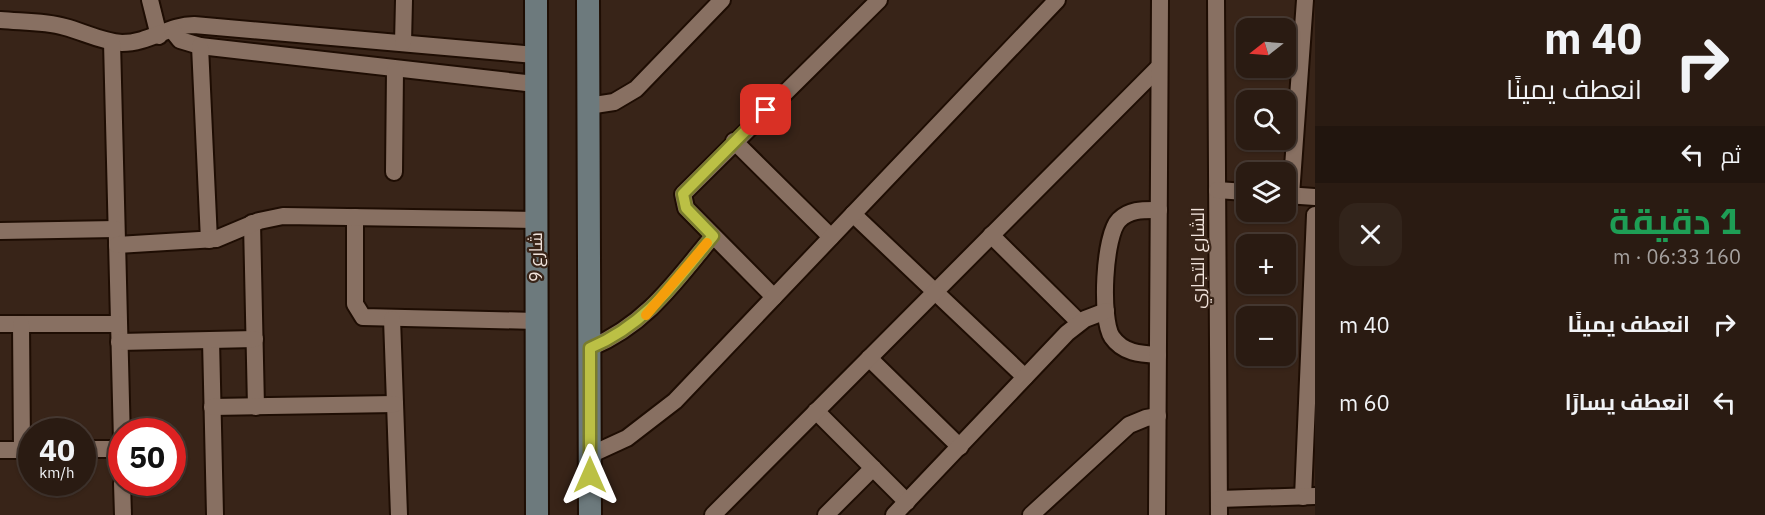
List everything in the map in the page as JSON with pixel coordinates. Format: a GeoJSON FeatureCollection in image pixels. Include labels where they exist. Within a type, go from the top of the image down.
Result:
{"type":"FeatureCollection","features":[{"type":"Feature","properties":{"kind":"main road","name":"شارع 9"},"geometry":{"type":"LineString","coordinates":[[536,0],[537,515]]}},
{"type":"Feature","properties":{"kind":"main road"},"geometry":{"type":"LineString","coordinates":[[588,0],[590,515]]}},
{"type":"Feature","properties":{"kind":"street"},"geometry":{"type":"LineString","coordinates":[[150,0],[166,33],[200,46],[395,70],[535,84]]}},
{"type":"Feature","properties":{"kind":"street"},"geometry":{"type":"LineString","coordinates":[[404,0],[404,43]]}},
{"type":"Feature","properties":{"kind":"street"},"geometry":{"type":"LineString","coordinates":[[588,106],[614,102],[636,89],[722,0]]}},
{"type":"Feature","properties":{"kind":"street"},"geometry":{"type":"LineString","coordinates":[[774,297],[686,208],[683,194],[879,0]]}},
{"type":"Feature","properties":{"kind":"street"},"geometry":{"type":"LineString","coordinates":[[590,454],[627,438],[660,415],[1057,0]]}},
{"type":"Feature","properties":{"kind":"street"},"geometry":{"type":"LineString","coordinates":[[1157,515],[1160,0]]}},
{"type":"Feature","properties":{"kind":"street","name":"الشارع التجاري"},"geometry":{"type":"LineString","coordinates":[[1216,0],[1219,507]]}},
{"type":"Feature","properties":{"kind":"street"},"geometry":{"type":"LineString","coordinates":[[1291,162],[1305,0]]}},
{"type":"Feature","properties":{"kind":"street"},"geometry":{"type":"LineString","coordinates":[[0,20],[57,25],[112,42],[136,42],[194,25],[535,55]]}},
{"type":"Feature","properties":{"kind":"street"},"geometry":{"type":"LineString","coordinates":[[112,42],[121,418]]}},
{"type":"Feature","properties":{"kind":"street"},"geometry":{"type":"LineString","coordinates":[[200,46],[209,240]]}},
{"type":"Feature","properties":{"kind":"street"},"geometry":{"type":"LineString","coordinates":[[713,515],[1159,67]]}},
{"type":"Feature","properties":{"kind":"street"},"geometry":{"type":"LineString","coordinates":[[394,172],[395,70]]}},
{"type":"Feature","properties":{"kind":"street"},"geometry":{"type":"LineString","coordinates":[[734,141],[831,237]]}},
{"type":"Feature","properties":{"kind":"street"},"geometry":{"type":"LineString","coordinates":[[1217,190],[1236,191]]}},
{"type":"Feature","properties":{"kind":"street"},"geometry":{"type":"LineString","coordinates":[[1296,196],[1315,197]]}},
{"type":"Feature","properties":{"kind":"street"},"geometry":{"type":"LineString","coordinates":[[1158,355],[1136,353],[1117,343],[1109,331],[1106,311],[1108,247],[1114,226],[1130,213],[1159,210]]}},
{"type":"Feature","properties":{"kind":"street"},"geometry":{"type":"LineString","coordinates":[[853,214],[1025,378]]}},
{"type":"Feature","properties":{"kind":"street"},"geometry":{"type":"LineString","coordinates":[[1219,507],[1309,497],[1315,215]]}},
{"type":"Feature","properties":{"kind":"street"},"geometry":{"type":"LineString","coordinates":[[0,231],[209,240],[230,235],[252,223],[283,216],[535,220]]}},
{"type":"Feature","properties":{"kind":"street"},"geometry":{"type":"LineString","coordinates":[[355,217],[357,309],[368,319],[536,321]]}},
{"type":"Feature","properties":{"kind":"street"},"geometry":{"type":"LineString","coordinates":[[252,223],[256,406]]}},
{"type":"Feature","properties":{"kind":"street"},"geometry":{"type":"LineString","coordinates":[[991,235],[1079,322]]}},
{"type":"Feature","properties":{"kind":"street"},"geometry":{"type":"LineString","coordinates":[[590,348],[611,339],[647,314],[713,236]]}},
{"type":"Feature","properties":{"kind":"street"},"geometry":{"type":"LineString","coordinates":[[894,515],[1079,322],[1106,311]]}},
{"type":"Feature","properties":{"kind":"street"},"geometry":{"type":"LineString","coordinates":[[392,319],[399,515]]}},
{"type":"Feature","properties":{"kind":"street"},"geometry":{"type":"LineString","coordinates":[[0,324],[119,324]]}},
{"type":"Feature","properties":{"kind":"street"},"geometry":{"type":"LineString","coordinates":[[21,324],[25,418]]}},
{"type":"Feature","properties":{"kind":"street"},"geometry":{"type":"LineString","coordinates":[[119,342],[255,339]]}},
{"type":"Feature","properties":{"kind":"street"},"geometry":{"type":"LineString","coordinates":[[211,340],[214,515]]}},
{"type":"Feature","properties":{"kind":"street"},"geometry":{"type":"LineString","coordinates":[[869,358],[960,447]]}},
{"type":"Feature","properties":{"kind":"street"},"geometry":{"type":"LineString","coordinates":[[212,407],[395,404]]}},
{"type":"Feature","properties":{"kind":"street"},"geometry":{"type":"LineString","coordinates":[[816,411],[907,502]]}},
{"type":"Feature","properties":{"kind":"street"},"geometry":{"type":"LineString","coordinates":[[1031,515],[1129,425],[1158,416]]}},
{"type":"Feature","properties":{"kind":"street"},"geometry":{"type":"LineString","coordinates":[[0,450],[18,450]]}},
{"type":"Feature","properties":{"kind":"street"},"geometry":{"type":"LineString","coordinates":[[825,515],[873,468]]}},
{"type":"Feature","properties":{"kind":"street"},"geometry":{"type":"LineString","coordinates":[[122,496],[123,515]]}},
{"type":"Feature","properties":{"kind":"slow traffic"},"geometry":{"type":"LineString","coordinates":[[646,315],[707,243]]}},
{"type":"Feature","properties":{"kind":"route"},"geometry":{"type":"LineString","coordinates":[[590,475],[590,348],[630,328],[647,314],[713,236],[683,204],[685,189],[766,110]]}}]}
